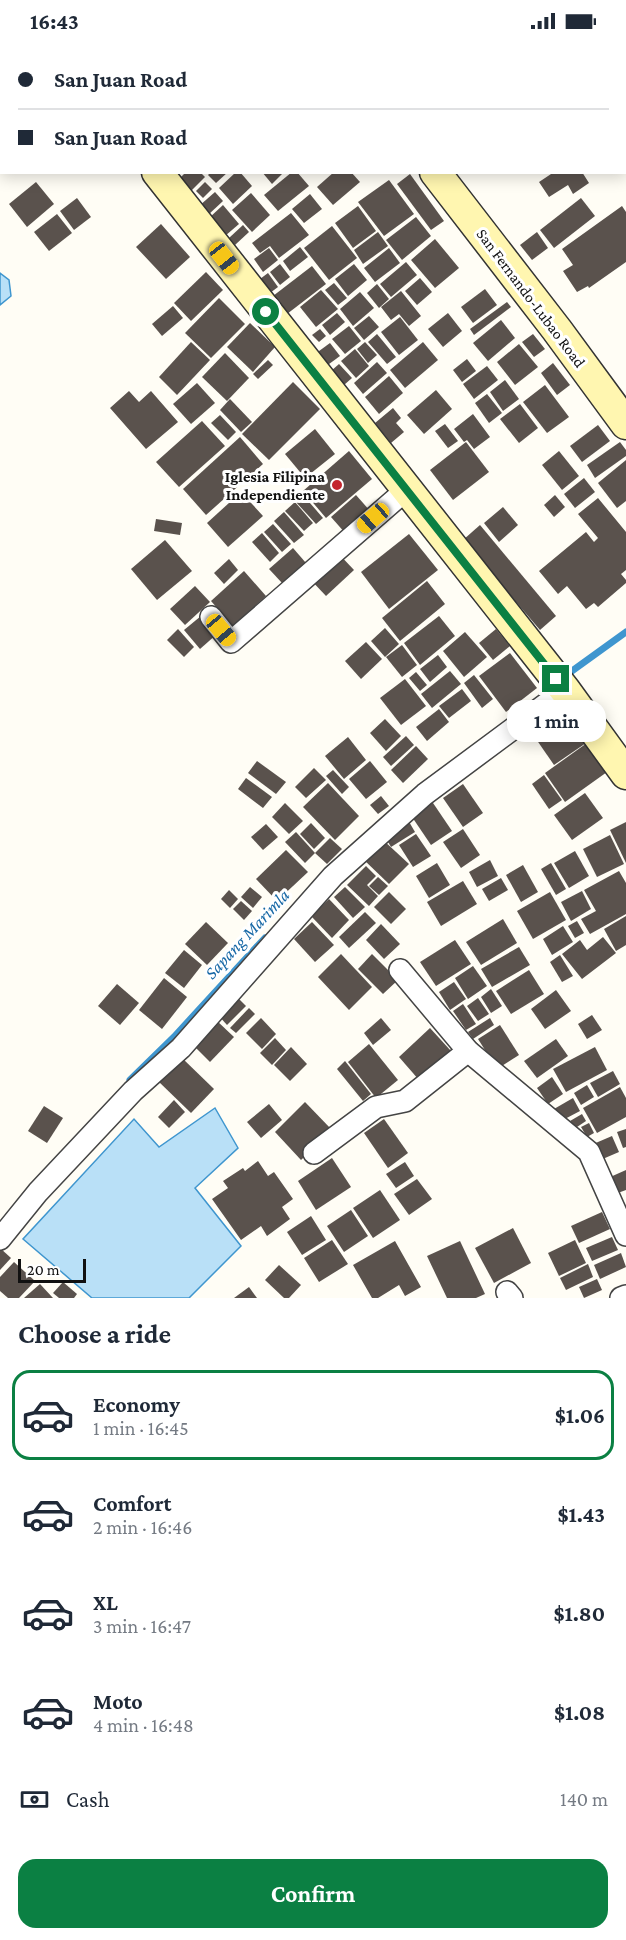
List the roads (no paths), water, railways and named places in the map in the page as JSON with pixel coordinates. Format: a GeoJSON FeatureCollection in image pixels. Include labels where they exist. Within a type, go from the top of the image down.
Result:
{"type":"FeatureCollection","features":[{"type":"Feature","properties":{"kind":"street"},"geometry":{"type":"LineString","coordinates":[[160,174],[231,268],[565,690],[626,774]]}},
{"type":"Feature","properties":{"kind":"street","name":"San Fernando-Lubao Road"},"geometry":{"type":"LineString","coordinates":[[437,174],[626,424]]}},
{"type":"Feature","properties":{"kind":"street"},"geometry":{"type":"LineString","coordinates":[[211,617],[231,642],[406,490]]}},
{"type":"Feature","properties":{"kind":"street"},"geometry":{"type":"LineString","coordinates":[[0,1239],[38,1192],[133,1091],[182,1048],[333,876],[425,794],[565,690]]}},
{"type":"Feature","properties":{"kind":"street"},"geometry":{"type":"LineString","coordinates":[[400,970],[468,1052],[589,1152],[626,1235]]}},
{"type":"Feature","properties":{"kind":"street"},"geometry":{"type":"LineString","coordinates":[[314,1153],[376,1107],[405,1101],[468,1052]]}},
{"type":"Feature","properties":{"kind":"street"},"geometry":{"type":"LineString","coordinates":[[621,1298],[626,1296]]}},
{"type":"Feature","properties":{"kind":"water"},"geometry":{"type":"Polygon","coordinates":[[[0,273],[9,280],[11,296],[0,305],[0,273]]]}},
{"type":"Feature","properties":{"kind":"water"},"geometry":{"type":"Polygon","coordinates":[[[215,1108],[238,1148],[195,1188],[241,1246],[189,1298],[92,1298],[23,1239],[134,1119],[159,1147],[215,1108]]]}},
{"type":"Feature","properties":{"kind":"waterway","name":"Sapang Marimla"},"geometry":{"type":"LineString","coordinates":[[565,676],[626,632]]}},
{"type":"Feature","properties":{"kind":"waterway","name":"Sapang Marimla"},"geometry":{"type":"LineString","coordinates":[[130,1080],[174,1037],[265,938]]}},
{"type":"Feature","properties":{"kind":"place","name":"Iglesia Filipina Independiente"},"geometry":{"type":"Point","coordinates":[337,485]}}]}
